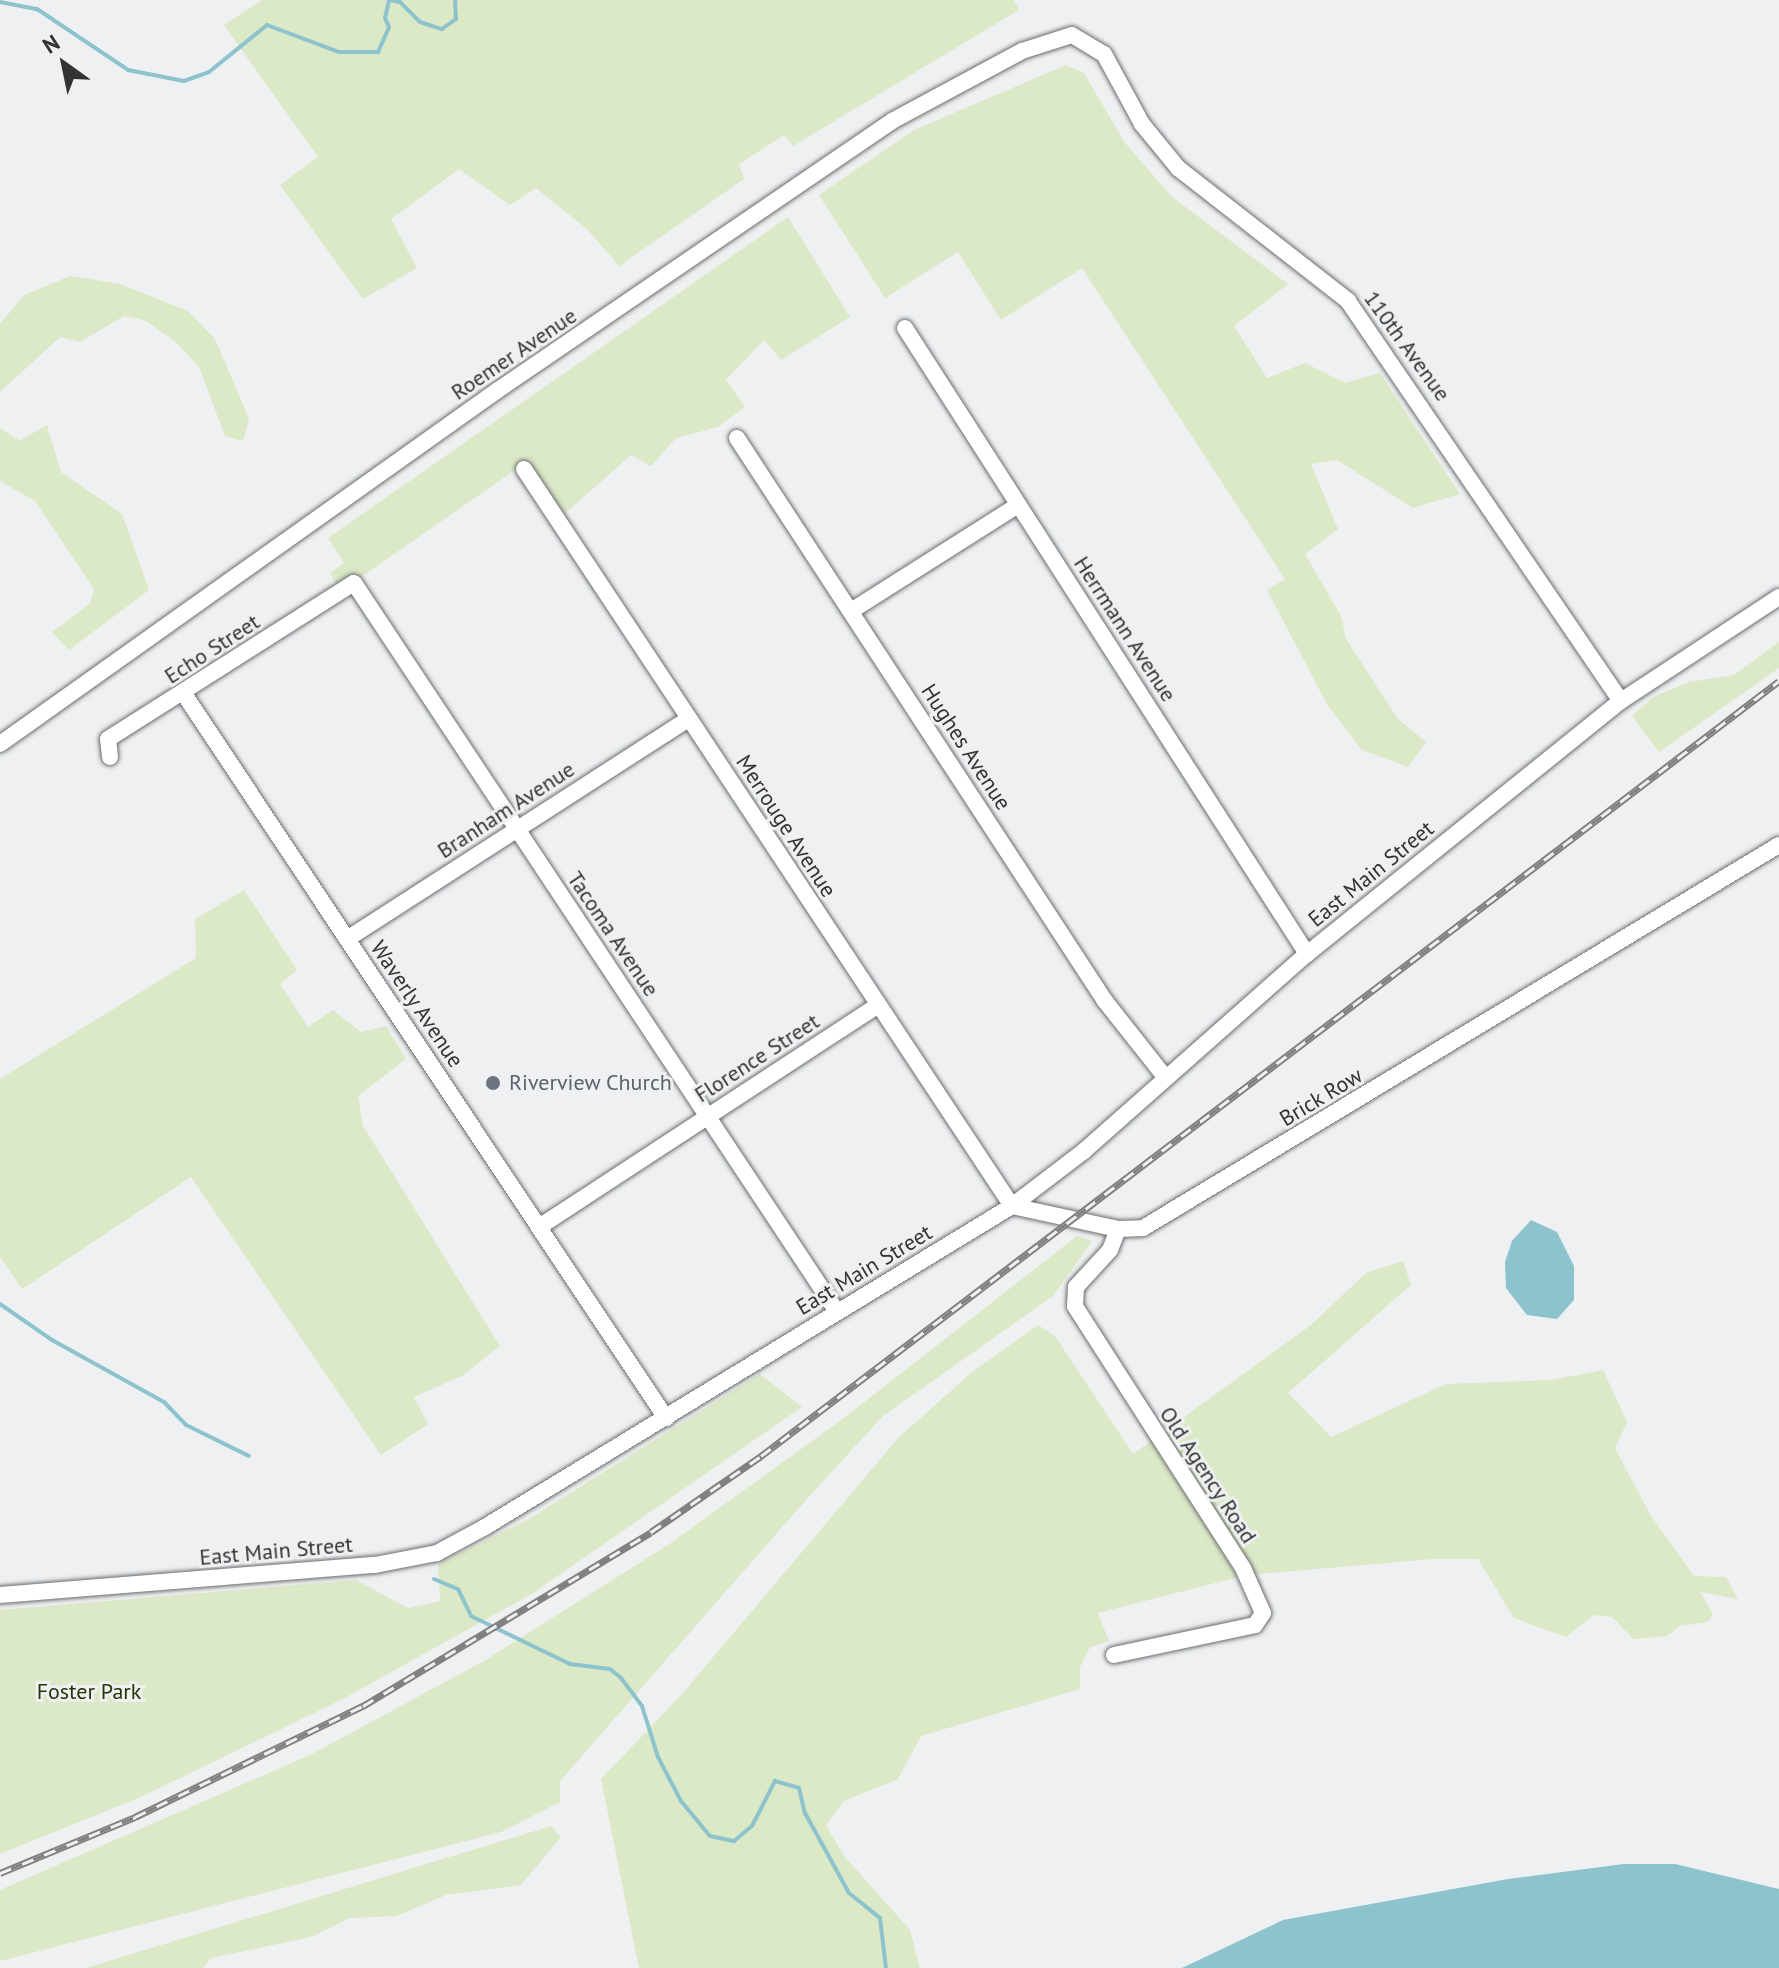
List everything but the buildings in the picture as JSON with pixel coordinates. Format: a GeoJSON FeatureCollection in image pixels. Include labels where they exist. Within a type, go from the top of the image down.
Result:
{"type":"FeatureCollection","features":[{"type":"Feature","properties":{"kind":"street","name":"110th Avenue"},"geometry":{"type":"LineString","coordinates":[[1072,35],[1104,54],[1142,124],[1178,168],[1348,301],[1621,701]]}},
{"type":"Feature","properties":{"kind":"street","name":"Roemer Avenue"},"geometry":{"type":"LineString","coordinates":[[0,744],[498,390],[892,121],[1022,51],[1072,35]]}},
{"type":"Feature","properties":{"kind":"street","name":"Herrmann Avenue"},"geometry":{"type":"LineString","coordinates":[[905,328],[1307,954]]}},
{"type":"Feature","properties":{"kind":"street","name":"Hughes Avenue"},"geometry":{"type":"LineString","coordinates":[[737,438],[1105,1001],[1165,1077]]}},
{"type":"Feature","properties":{"kind":"street","name":"Merrouge Avenue"},"geometry":{"type":"LineString","coordinates":[[524,469],[1012,1206]]}},
{"type":"Feature","properties":{"kind":"street"},"geometry":{"type":"LineString","coordinates":[[851,611],[1018,505]]}},
{"type":"Feature","properties":{"kind":"street","name":"Echo Street"},"geometry":{"type":"LineString","coordinates":[[110,757],[108,739],[184,694],[354,583]]}},
{"type":"Feature","properties":{"kind":"street","name":"Tacoma Avenue"},"geometry":{"type":"LineString","coordinates":[[354,583],[836,1310]]}},
{"type":"Feature","properties":{"kind":"street","name":"East Main Street"},"geometry":{"type":"LineString","coordinates":[[0,1595],[375,1565],[437,1553],[666,1418],[836,1310],[1012,1206],[1084,1151],[1307,954],[1621,701],[1779,597]]}},
{"type":"Feature","properties":{"kind":"street","name":"Waverly Avenue"},"geometry":{"type":"LineString","coordinates":[[184,694],[666,1418]]}},
{"type":"Feature","properties":{"kind":"street","name":"Branham Avenue"},"geometry":{"type":"LineString","coordinates":[[347,939],[689,719]]}},
{"type":"Feature","properties":{"kind":"street","name":"Brick Row"},"geometry":{"type":"LineString","coordinates":[[1012,1206],[1118,1229],[1143,1228],[1779,845]]}},
{"type":"Feature","properties":{"kind":"street","name":"Florence Street"},"geometry":{"type":"LineString","coordinates":[[539,1227],[878,1005]]}},
{"type":"Feature","properties":{"kind":"street","name":"Old Agency Road"},"geometry":{"type":"LineString","coordinates":[[1114,1655],[1255,1625],[1263,1613],[1243,1568],[1075,1306],[1076,1287],[1110,1250],[1118,1229]]}},
{"type":"Feature","properties":{"kind":"green space"},"geometry":{"type":"Polygon","coordinates":[[[262,0],[1014,0],[1019,10],[793,146],[784,135],[739,164],[744,179],[619,266],[587,229],[536,188],[510,205],[459,169],[391,219],[417,268],[363,299],[280,185],[318,157],[224,25],[262,0]]]}},
{"type":"Feature","properties":{"kind":"green space"},"geometry":{"type":"Polygon","coordinates":[[[1066,65],[1084,73],[1125,143],[1172,197],[1288,284],[1234,326],[1267,378],[1305,363],[1345,383],[1380,373],[1460,494],[1413,508],[1337,460],[1311,464],[1338,529],[1305,554],[1341,616],[1346,639],[1398,719],[1426,742],[1408,767],[1362,750],[1328,706],[1267,590],[1285,579],[1082,268],[1001,320],[958,252],[885,298],[819,195],[914,130],[1066,65]]]}},
{"type":"Feature","properties":{"kind":"green space"},"geometry":{"type":"Polygon","coordinates":[[[788,217],[850,317],[781,360],[764,340],[726,380],[745,407],[718,427],[676,438],[651,466],[631,455],[562,516],[525,463],[341,591],[330,573],[344,563],[328,538],[788,217]]]}},
{"type":"Feature","properties":{"kind":"green space"},"geometry":{"type":"Polygon","coordinates":[[[70,276],[120,284],[188,311],[215,339],[249,419],[243,441],[225,436],[199,367],[176,342],[144,320],[124,316],[80,342],[60,337],[0,392],[0,324],[24,295],[70,276]]]}},
{"type":"Feature","properties":{"kind":"green space"},"geometry":{"type":"Polygon","coordinates":[[[47,425],[61,472],[122,514],[149,590],[69,650],[52,632],[90,604],[94,589],[35,501],[0,481],[0,428],[19,441],[47,425]]]}},
{"type":"Feature","properties":{"kind":"green space"},"geometry":{"type":"Polygon","coordinates":[[[1779,642],[1779,668],[1659,752],[1632,716],[1653,697],[1689,682],[1734,675],[1779,642]]]}},
{"type":"Feature","properties":{"kind":"green space"},"geometry":{"type":"Polygon","coordinates":[[[244,890],[297,970],[280,984],[308,1027],[333,1010],[361,1032],[386,1026],[406,1059],[358,1096],[363,1126],[500,1346],[462,1376],[414,1397],[428,1424],[381,1455],[191,1177],[22,1289],[0,1257],[0,1079],[196,958],[195,919],[244,890]]]}},
{"type":"Feature","properties":{"kind":"green space"},"geometry":{"type":"Polygon","coordinates":[[[1077,1236],[1092,1241],[1053,1296],[883,1416],[560,1781],[560,1802],[501,1832],[0,1961],[0,1890],[310,1755],[484,1661],[668,1545],[844,1418],[1077,1236]]]}},
{"type":"Feature","properties":{"kind":"green space"},"geometry":{"type":"Polygon","coordinates":[[[1403,1261],[1411,1285],[1288,1393],[1331,1437],[1446,1384],[1551,1380],[1603,1370],[1627,1422],[1615,1448],[1651,1516],[1694,1576],[1726,1577],[1738,1599],[1700,1592],[1713,1614],[1708,1622],[1680,1626],[1667,1636],[1633,1639],[1612,1617],[1594,1615],[1566,1637],[1514,1618],[1478,1559],[1434,1559],[1246,1575],[1098,1613],[1109,1641],[1090,1647],[1080,1667],[1080,1689],[921,1736],[898,1779],[844,1801],[826,1825],[844,1856],[910,1930],[920,1968],[639,1968],[601,1779],[682,1694],[899,1437],[971,1373],[1038,1325],[1055,1336],[1133,1454],[1311,1325],[1366,1273],[1403,1261]]]}},
{"type":"Feature","properties":{"kind":"green space","name":"Foster Park"},"geometry":{"type":"Polygon","coordinates":[[[760,1374],[802,1407],[530,1595],[343,1699],[143,1796],[0,1854],[0,1610],[356,1580],[408,1608],[440,1601],[438,1564],[529,1519],[760,1374]]]}},
{"type":"Feature","properties":{"kind":"green space"},"geometry":{"type":"Polygon","coordinates":[[[551,1826],[561,1837],[521,1885],[446,1895],[396,1916],[350,1918],[311,1937],[211,1958],[203,1968],[86,1968],[551,1826]]]}},
{"type":"Feature","properties":{"kind":"water"},"geometry":{"type":"Polygon","coordinates":[[[1531,1220],[1557,1232],[1574,1266],[1574,1300],[1557,1319],[1527,1315],[1506,1288],[1505,1262],[1512,1241],[1531,1220]]]}},
{"type":"Feature","properties":{"kind":"water"},"geometry":{"type":"Polygon","coordinates":[[[1624,1864],[1675,1864],[1779,1889],[1779,1968],[1182,1968],[1283,1920],[1508,1879],[1624,1864]]]}},
{"type":"Feature","properties":{"kind":"waterway"},"geometry":{"type":"LineString","coordinates":[[0,2],[37,9],[128,70],[184,81],[209,72],[267,25],[339,52],[378,52],[389,27],[385,18],[389,0],[400,2],[420,22],[442,29],[456,19],[455,0]]}},
{"type":"Feature","properties":{"kind":"waterway"},"geometry":{"type":"LineString","coordinates":[[0,1304],[52,1340],[164,1402],[186,1425],[249,1456]]}},
{"type":"Feature","properties":{"kind":"waterway"},"geometry":{"type":"LineString","coordinates":[[434,1579],[458,1589],[471,1616],[570,1664],[610,1669],[621,1678],[642,1706],[658,1757],[681,1801],[710,1836],[734,1841],[752,1826],[775,1781],[799,1788],[805,1813],[849,1893],[880,1918],[886,1968]]}},
{"type":"Feature","properties":{"kind":"railway"},"geometry":{"type":"LineString","coordinates":[[0,1873],[135,1817],[363,1706],[651,1532],[761,1456],[1779,681]]}},
{"type":"Feature","properties":{"kind":"place","name":"Riverview Church"},"geometry":{"type":"Point","coordinates":[493,1083]}}]}
